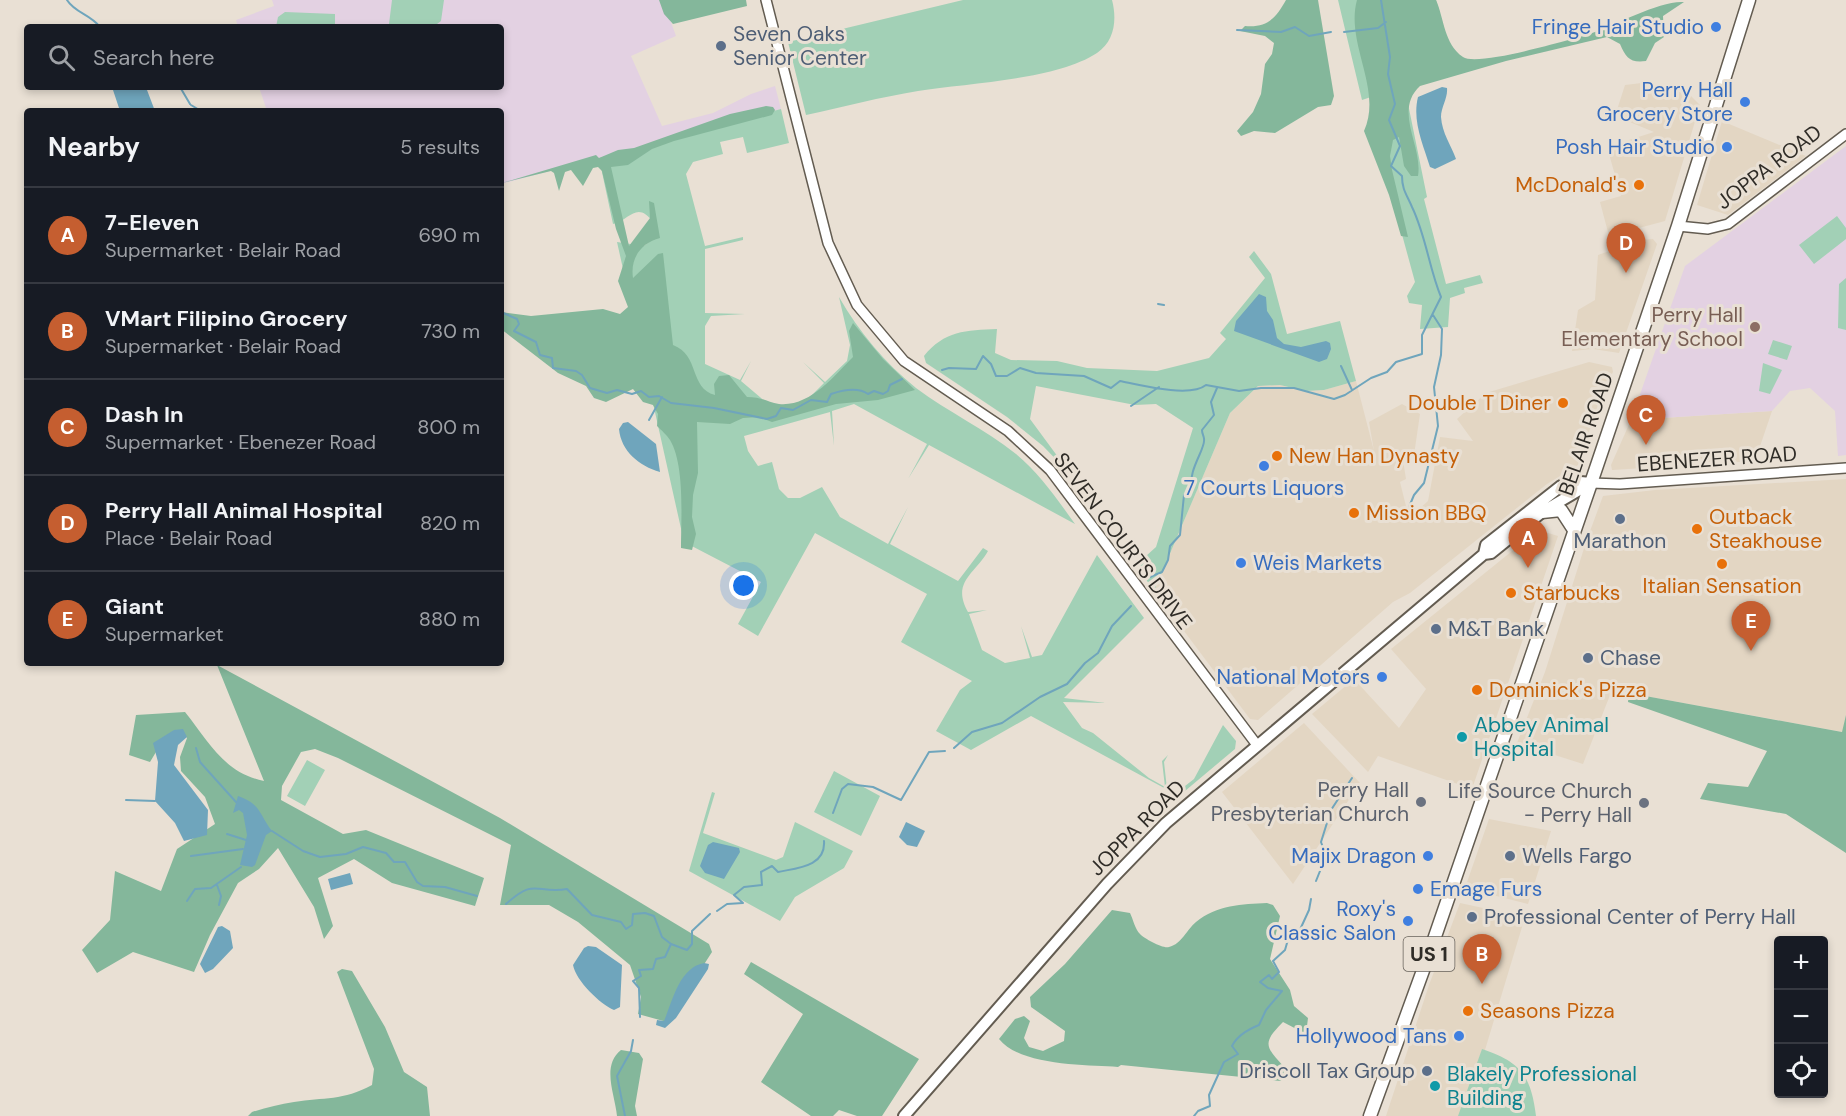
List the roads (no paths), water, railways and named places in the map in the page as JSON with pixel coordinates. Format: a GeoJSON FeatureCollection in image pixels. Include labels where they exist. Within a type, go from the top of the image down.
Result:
{"type":"FeatureCollection","features":[{"type":"Feature","properties":{"kind":"highway","name":"BELAIR ROAD"},"geometry":{"type":"LineString","coordinates":[[1370,1116],[1429,954],[1591,483],[1678,226],[1749,0]]}},
{"type":"Feature","properties":{"kind":"highway"},"geometry":{"type":"LineString","coordinates":[[1542,512],[1561,510],[1574,530]]}},
{"type":"Feature","properties":{"kind":"main road","name":"JOPPA ROAD"},"geometry":{"type":"LineString","coordinates":[[1484,554],[1486,545],[1551,492],[1570,481],[1591,483]]}},
{"type":"Feature","properties":{"kind":"main road","name":"JOPPA ROAD"},"geometry":{"type":"LineString","coordinates":[[904,1116],[1135,854],[1179,812],[1484,554],[1491,553],[1542,512],[1591,483]]}},
{"type":"Feature","properties":{"kind":"street","name":"SEVEN COURTS DRIVE"},"geometry":{"type":"LineString","coordinates":[[766,0],[828,243],[857,305],[904,361],[1008,431],[1050,470],[1257,745]]}},
{"type":"Feature","properties":{"kind":"street","name":"JOPPA ROAD"},"geometry":{"type":"LineString","coordinates":[[1678,226],[1708,229],[1728,224],[1846,134]]}},
{"type":"Feature","properties":{"kind":"street","name":"EBENEZER ROAD"},"geometry":{"type":"LineString","coordinates":[[1591,483],[1620,484],[1846,468]]}},
{"type":"Feature","properties":{"kind":"water"},"geometry":{"type":"Polygon","coordinates":[[[1442,87],[1447,88],[1447,92],[1441,113],[1442,123],[1456,159],[1435,169],[1430,167],[1416,115],[1418,97],[1442,87]]]}},
{"type":"Feature","properties":{"kind":"water"},"geometry":{"type":"Polygon","coordinates":[[[113,90],[147,90],[154,108],[119,108],[113,90]]]}},
{"type":"Feature","properties":{"kind":"water"},"geometry":{"type":"Polygon","coordinates":[[[1259,294],[1266,297],[1267,311],[1273,320],[1277,338],[1284,344],[1301,347],[1326,341],[1330,343],[1331,349],[1327,359],[1319,362],[1234,331],[1236,321],[1259,294]]]}},
{"type":"Feature","properties":{"kind":"water"},"geometry":{"type":"Polygon","coordinates":[[[628,422],[656,444],[660,472],[638,462],[627,451],[619,429],[623,423],[628,422]]]}},
{"type":"Feature","properties":{"kind":"water"},"geometry":{"type":"Polygon","coordinates":[[[183,729],[187,737],[178,745],[174,765],[208,810],[207,835],[184,841],[175,823],[155,801],[158,762],[153,743],[174,730],[183,729]]]}},
{"type":"Feature","properties":{"kind":"water"},"geometry":{"type":"Polygon","coordinates":[[[238,796],[251,802],[259,810],[272,831],[266,835],[255,865],[252,867],[240,865],[247,835],[243,813],[239,810],[233,813],[238,796]]]}},
{"type":"Feature","properties":{"kind":"water"},"geometry":{"type":"Polygon","coordinates":[[[906,822],[925,831],[917,847],[907,845],[899,837],[906,822]]]}},
{"type":"Feature","properties":{"kind":"water"},"geometry":{"type":"Polygon","coordinates":[[[713,842],[739,848],[740,852],[724,879],[705,873],[700,866],[708,845],[713,842]]]}},
{"type":"Feature","properties":{"kind":"water"},"geometry":{"type":"Polygon","coordinates":[[[350,873],[353,884],[331,890],[328,879],[350,873]]]}},
{"type":"Feature","properties":{"kind":"water"},"geometry":{"type":"Polygon","coordinates":[[[222,926],[230,931],[233,948],[213,969],[205,973],[200,964],[218,927],[222,926]]]}},
{"type":"Feature","properties":{"kind":"water"},"geometry":{"type":"Polygon","coordinates":[[[596,947],[622,965],[620,1007],[614,1010],[589,991],[575,971],[573,965],[584,948],[596,947]]]}},
{"type":"Feature","properties":{"kind":"water"},"geometry":{"type":"Polygon","coordinates":[[[704,963],[709,964],[708,969],[676,1018],[665,1028],[656,1025],[657,1020],[664,1021],[678,986],[688,971],[704,963]]]}},
{"type":"Feature","properties":{"kind":"waterway"},"geometry":{"type":"LineString","coordinates":[[67,0],[74,8],[97,24]]}},
{"type":"Feature","properties":{"kind":"waterway"},"geometry":{"type":"LineString","coordinates":[[942,370],[976,369],[983,356],[991,364],[996,376],[1007,376],[1020,368],[1036,373],[1084,376],[1111,388],[1120,381],[1177,391],[1199,389],[1206,385],[1239,391],[1294,388],[1334,399],[1345,395],[1371,378],[1387,372],[1396,362],[1422,354],[1422,335],[1441,297],[1421,229],[1404,189],[1402,176],[1391,166],[1400,146],[1389,120],[1395,104],[1388,74],[1390,57],[1381,0]]}},
{"type":"Feature","properties":{"kind":"waterway"},"geometry":{"type":"LineString","coordinates":[[1344,32],[1378,28],[1386,22]]}},
{"type":"Feature","properties":{"kind":"waterway"},"geometry":{"type":"LineString","coordinates":[[1237,30],[1281,32],[1295,27],[1309,36],[1331,32]]}},
{"type":"Feature","properties":{"kind":"waterway"},"geometry":{"type":"LineString","coordinates":[[182,90],[190,104]]}},
{"type":"Feature","properties":{"kind":"waterway"},"geometry":{"type":"LineString","coordinates":[[191,105],[196,108]]}},
{"type":"Feature","properties":{"kind":"waterway"},"geometry":{"type":"LineString","coordinates":[[1158,304],[1164,305]]}},
{"type":"Feature","properties":{"kind":"waterway"},"geometry":{"type":"LineString","coordinates":[[504,313],[517,319],[519,324],[514,331],[536,342],[540,355],[552,358],[553,368],[576,371],[582,375],[590,388],[607,393],[617,390],[632,394],[641,391],[649,397],[659,396],[671,403],[714,408],[767,419],[776,416],[781,408],[793,410],[811,400],[827,402],[831,394],[840,391],[855,390],[868,394],[874,391],[883,394],[888,391],[890,385],[902,379]]}},
{"type":"Feature","properties":{"kind":"waterway"},"geometry":{"type":"LineString","coordinates":[[1409,507],[1414,495],[1424,483],[1438,426],[1434,387],[1441,355],[1442,329],[1433,315]]}},
{"type":"Feature","properties":{"kind":"waterway"},"geometry":{"type":"LineString","coordinates":[[1341,366],[1352,390]]}},
{"type":"Feature","properties":{"kind":"waterway"},"geometry":{"type":"LineString","coordinates":[[1131,406],[1159,387]]}},
{"type":"Feature","properties":{"kind":"waterway"},"geometry":{"type":"LineString","coordinates":[[1150,577],[1162,572],[1168,560],[1170,546],[1180,535],[1184,495],[1192,490],[1192,475],[1204,443],[1202,430],[1214,415],[1211,402],[1217,388]]}},
{"type":"Feature","properties":{"kind":"waterway"},"geometry":{"type":"LineString","coordinates":[[649,420],[662,397]]}},
{"type":"Feature","properties":{"kind":"waterway"},"geometry":{"type":"LineString","coordinates":[[954,748],[972,732],[1002,723],[1040,697],[1067,684],[1085,663],[1098,653],[1112,626],[1131,606]]}},
{"type":"Feature","properties":{"kind":"waterway"},"geometry":{"type":"LineString","coordinates":[[196,748],[200,762],[236,802]]}},
{"type":"Feature","properties":{"kind":"waterway"},"geometry":{"type":"LineString","coordinates":[[833,813],[842,789],[848,784],[873,787],[901,800],[929,752],[945,751]]}},
{"type":"Feature","properties":{"kind":"waterway"},"geometry":{"type":"LineString","coordinates":[[1316,881],[1326,856],[1321,842],[1331,810],[1352,778]]}},
{"type":"Feature","properties":{"kind":"waterway"},"geometry":{"type":"LineString","coordinates":[[126,800],[155,801]]}},
{"type":"Feature","properties":{"kind":"waterway"},"geometry":{"type":"LineString","coordinates":[[272,831],[303,851],[320,857],[346,854],[363,847],[386,853],[394,862],[405,862],[417,882],[423,886],[445,887],[477,896]]}},
{"type":"Feature","properties":{"kind":"waterway"},"geometry":{"type":"LineString","coordinates":[[227,834],[246,840]]}},
{"type":"Feature","properties":{"kind":"waterway"},"geometry":{"type":"LineString","coordinates":[[717,911],[727,904],[743,903],[734,895],[744,887],[762,885],[761,872],[772,866],[778,872],[808,865],[815,861],[823,850],[824,841]]}},
{"type":"Feature","properties":{"kind":"waterway"},"geometry":{"type":"LineString","coordinates":[[191,856],[243,849]]}},
{"type":"Feature","properties":{"kind":"waterway"},"geometry":{"type":"LineString","coordinates":[[187,901],[195,889],[211,888],[241,867]]}},
{"type":"Feature","properties":{"kind":"waterway"},"geometry":{"type":"LineString","coordinates":[[217,885],[221,896],[219,905]]}},
{"type":"Feature","properties":{"kind":"waterway"},"geometry":{"type":"LineString","coordinates":[[506,904],[530,889],[567,889],[592,915],[621,922],[626,929],[632,925],[633,914],[645,913],[654,916],[662,937],[671,944],[687,950],[692,944],[692,931],[710,914]]}},
{"type":"Feature","properties":{"kind":"waterway"},"geometry":{"type":"LineString","coordinates":[[1194,1116],[1198,1111],[1210,1106],[1209,1095],[1224,1062],[1238,1054],[1232,1046],[1234,1042],[1244,1033],[1259,1025],[1266,1010],[1282,991],[1268,988],[1260,982],[1269,975],[1272,979],[1279,972],[1273,961],[1285,950],[1289,936],[1294,931],[1298,934],[1309,910],[1311,899]]}},
{"type":"Feature","properties":{"kind":"waterway"},"geometry":{"type":"LineString","coordinates":[[640,1017],[639,988],[633,981],[641,976],[639,970],[653,969],[656,959],[665,957],[671,944]]}},
{"type":"Feature","properties":{"kind":"waterway"},"geometry":{"type":"LineString","coordinates":[[625,1116],[617,1076],[631,1051],[633,1040]]}},
{"type":"Feature","properties":{"kind":"place","name":"Fringe Hair Studio"},"geometry":{"type":"Point","coordinates":[1716,27]}},
{"type":"Feature","properties":{"kind":"place","name":"Seven Oaks Senior Center"},"geometry":{"type":"Point","coordinates":[721,46]}},
{"type":"Feature","properties":{"kind":"place","name":"Perry Hall Grocery Store"},"geometry":{"type":"Point","coordinates":[1745,102]}},
{"type":"Feature","properties":{"kind":"place","name":"Posh Hair Studio"},"geometry":{"type":"Point","coordinates":[1727,147]}},
{"type":"Feature","properties":{"kind":"place","name":"McDonald's"},"geometry":{"type":"Point","coordinates":[1639,185]}},
{"type":"Feature","properties":{"kind":"place","name":"Perry Hall Animal Hospital"},"geometry":{"type":"Point","coordinates":[1626,273]}},
{"type":"Feature","properties":{"kind":"place","name":"Perry Hall Elementary School"},"geometry":{"type":"Point","coordinates":[1755,327]}},
{"type":"Feature","properties":{"kind":"place","name":"Double T Diner"},"geometry":{"type":"Point","coordinates":[1563,403]}},
{"type":"Feature","properties":{"kind":"place","name":"Dash In"},"geometry":{"type":"Point","coordinates":[1646,445]}},
{"type":"Feature","properties":{"kind":"place","name":"New Han Dynasty"},"geometry":{"type":"Point","coordinates":[1277,456]}},
{"type":"Feature","properties":{"kind":"place","name":"7 Courts Liquors"},"geometry":{"type":"Point","coordinates":[1264,466]}},
{"type":"Feature","properties":{"kind":"place","name":"Mission BBQ"},"geometry":{"type":"Point","coordinates":[1354,513]}},
{"type":"Feature","properties":{"kind":"place","name":"Marathon"},"geometry":{"type":"Point","coordinates":[1620,519]}},
{"type":"Feature","properties":{"kind":"place","name":"Outback Steakhouse"},"geometry":{"type":"Point","coordinates":[1697,529]}},
{"type":"Feature","properties":{"kind":"place","name":"Weis Markets"},"geometry":{"type":"Point","coordinates":[1241,563]}},
{"type":"Feature","properties":{"kind":"place","name":"Italian Sensation"},"geometry":{"type":"Point","coordinates":[1722,564]}},
{"type":"Feature","properties":{"kind":"place","name":"7-Eleven"},"geometry":{"type":"Point","coordinates":[1528,568]}},
{"type":"Feature","properties":{"kind":"place","name":"Starbucks"},"geometry":{"type":"Point","coordinates":[1511,593]}},
{"type":"Feature","properties":{"kind":"place","name":"M&T Bank"},"geometry":{"type":"Point","coordinates":[1436,629]}},
{"type":"Feature","properties":{"kind":"place","name":"Giant"},"geometry":{"type":"Point","coordinates":[1751,651]}},
{"type":"Feature","properties":{"kind":"place","name":"Chase"},"geometry":{"type":"Point","coordinates":[1588,658]}},
{"type":"Feature","properties":{"kind":"place","name":"National Motors"},"geometry":{"type":"Point","coordinates":[1382,677]}},
{"type":"Feature","properties":{"kind":"place","name":"Dominick's Pizza"},"geometry":{"type":"Point","coordinates":[1477,690]}},
{"type":"Feature","properties":{"kind":"place","name":"Abbey Animal Hospital"},"geometry":{"type":"Point","coordinates":[1462,737]}},
{"type":"Feature","properties":{"kind":"place","name":"Perry Hall Presbyterian Church"},"geometry":{"type":"Point","coordinates":[1421,802]}},
{"type":"Feature","properties":{"kind":"place","name":"Life Source Church - Perry Hall"},"geometry":{"type":"Point","coordinates":[1644,803]}},
{"type":"Feature","properties":{"kind":"place","name":"Majix Dragon"},"geometry":{"type":"Point","coordinates":[1428,856]}},
{"type":"Feature","properties":{"kind":"place","name":"Wells Fargo"},"geometry":{"type":"Point","coordinates":[1510,856]}},
{"type":"Feature","properties":{"kind":"place","name":"Emage Furs"},"geometry":{"type":"Point","coordinates":[1418,889]}},
{"type":"Feature","properties":{"kind":"place","name":"Professional Center of Perry Hall"},"geometry":{"type":"Point","coordinates":[1472,917]}},
{"type":"Feature","properties":{"kind":"place","name":"Roxy's Classic Salon"},"geometry":{"type":"Point","coordinates":[1408,921]}},
{"type":"Feature","properties":{"kind":"place","name":"VMart Filipino Grocery"},"geometry":{"type":"Point","coordinates":[1482,984]}},
{"type":"Feature","properties":{"kind":"place","name":"Seasons Pizza"},"geometry":{"type":"Point","coordinates":[1468,1011]}},
{"type":"Feature","properties":{"kind":"place","name":"Hollywood Tans"},"geometry":{"type":"Point","coordinates":[1459,1036]}},
{"type":"Feature","properties":{"kind":"place","name":"Driscoll Tax Group"},"geometry":{"type":"Point","coordinates":[1427,1071]}},
{"type":"Feature","properties":{"kind":"place","name":"Blakely Professional Building"},"geometry":{"type":"Point","coordinates":[1435,1086]}}]}
